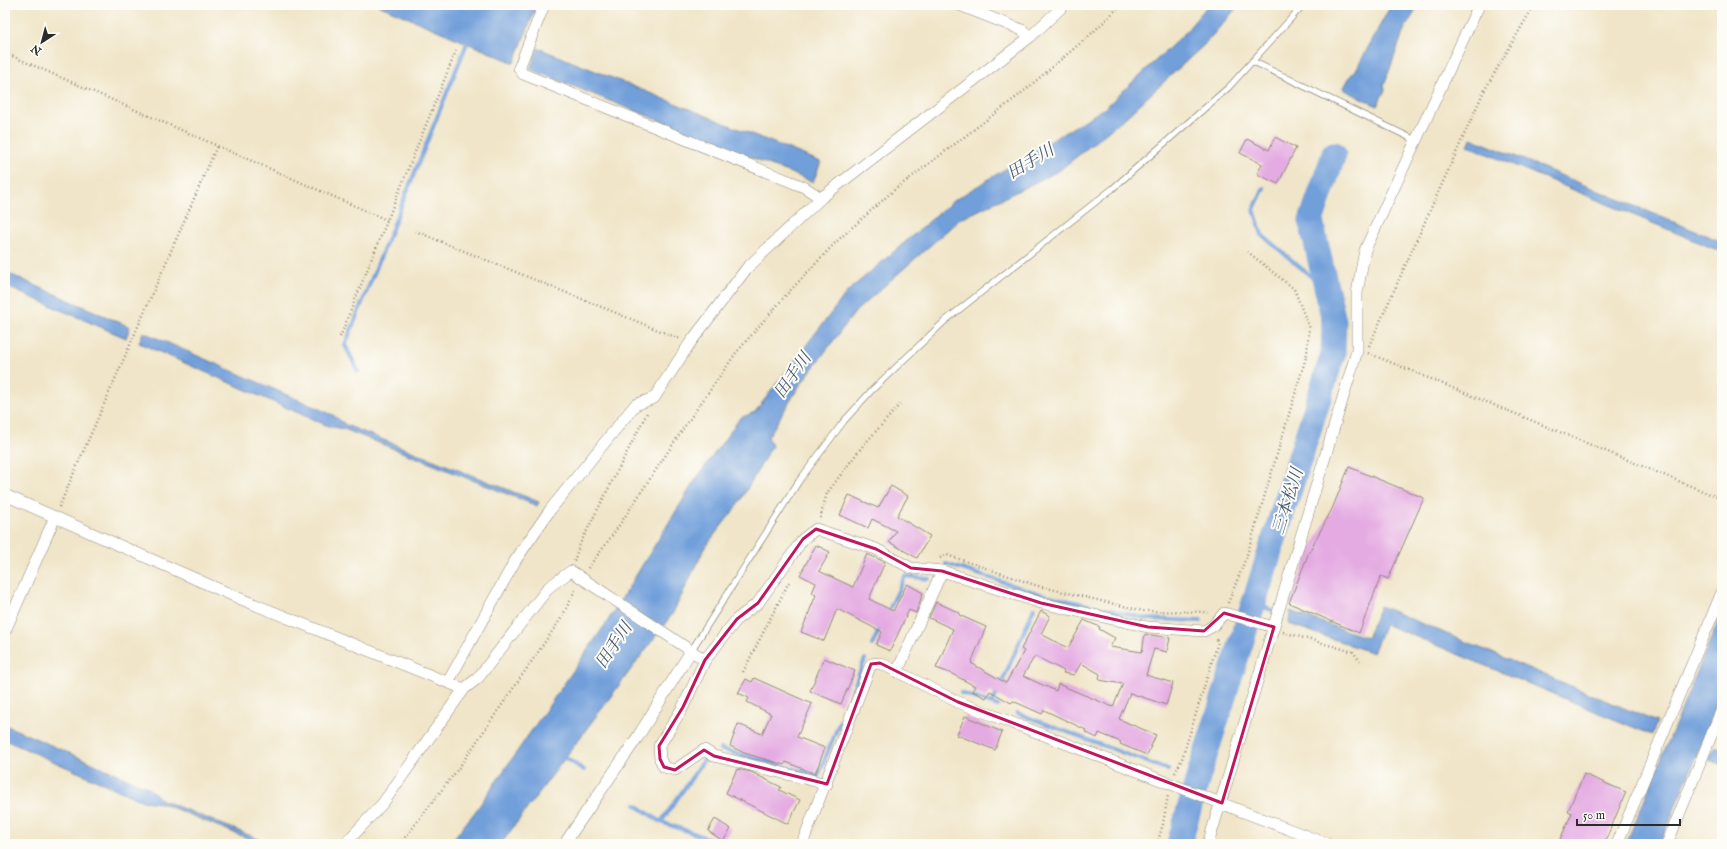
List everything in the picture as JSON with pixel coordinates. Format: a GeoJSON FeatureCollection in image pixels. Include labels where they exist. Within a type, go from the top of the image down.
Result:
{"type":"FeatureCollection","features":[{"type":"Feature","properties":{"kind":"street"},"geometry":{"type":"LineString","coordinates":[[544,5],[519,68],[523,74],[804,187],[820,198]]}},
{"type":"Feature","properties":{"kind":"street"},"geometry":{"type":"LineString","coordinates":[[959,5],[1022,30],[1030,36]]}},
{"type":"Feature","properties":{"kind":"street"},"geometry":{"type":"LineString","coordinates":[[448,682],[515,561],[550,510],[635,405],[654,398],[690,343],[747,268],[820,198],[1030,36],[1064,5]]}},
{"type":"Feature","properties":{"kind":"street"},"geometry":{"type":"LineString","coordinates":[[1208,844],[1357,351],[1357,293],[1365,250],[1479,5]]}},
{"type":"Feature","properties":{"kind":"street"},"geometry":{"type":"LineString","coordinates":[[5,495],[241,599],[448,682],[464,690]]}},
{"type":"Feature","properties":{"kind":"street"},"geometry":{"type":"LineString","coordinates":[[5,630],[55,517]]}},
{"type":"Feature","properties":{"kind":"street"},"geometry":{"type":"LineString","coordinates":[[827,784],[714,756],[704,750],[675,770],[664,767],[660,759],[659,746],[683,707],[705,660],[737,619],[758,603],[803,539],[816,529],[876,549],[911,568],[942,570],[1041,603],[1148,627],[1204,631],[1213,626],[1224,613],[1274,627]]}},
{"type":"Feature","properties":{"kind":"street"},"geometry":{"type":"LineString","coordinates":[[897,672],[942,570]]}},
{"type":"Feature","properties":{"kind":"street"},"geometry":{"type":"LineString","coordinates":[[345,844],[383,803],[464,690],[478,678],[549,587],[571,571],[705,660]]}},
{"type":"Feature","properties":{"kind":"street"},"geometry":{"type":"LineString","coordinates":[[1617,844],[1722,592]]}},
{"type":"Feature","properties":{"kind":"street"},"geometry":{"type":"LineString","coordinates":[[567,840],[637,738],[687,649]]}},
{"type":"Feature","properties":{"kind":"street"},"geometry":{"type":"LineString","coordinates":[[802,844],[827,784],[871,664],[880,663],[958,702],[1327,844]]}},
{"type":"Feature","properties":{"kind":"street"},"geometry":{"type":"LineString","coordinates":[[1667,844],[1722,709]]}},
{"type":"Feature","properties":{"kind":"lane"},"geometry":{"type":"LineString","coordinates":[[687,649],[799,481],[844,421],[872,390],[946,320],[1112,189],[1229,87],[1303,5]]}},
{"type":"Feature","properties":{"kind":"lane"},"geometry":{"type":"LineString","coordinates":[[1252,61],[1415,140]]}},
{"type":"Feature","properties":{"kind":"path"},"geometry":{"type":"LineString","coordinates":[[400,844],[458,769],[535,657],[562,617],[581,578],[614,533],[687,423],[736,354],[786,295],[836,242],[894,191],[1018,96],[1090,35],[1121,5]]}},
{"type":"Feature","properties":{"kind":"path"},"geometry":{"type":"LineString","coordinates":[[1534,5],[1483,93],[1373,340],[1365,352],[1722,499]]}},
{"type":"Feature","properties":{"kind":"path"},"geometry":{"type":"LineString","coordinates":[[1707,5],[1722,11]]}},
{"type":"Feature","properties":{"kind":"path"},"geometry":{"type":"LineString","coordinates":[[340,337],[456,51]]}},
{"type":"Feature","properties":{"kind":"path"},"geometry":{"type":"LineString","coordinates":[[5,54],[387,220]]}},
{"type":"Feature","properties":{"kind":"path"},"geometry":{"type":"LineString","coordinates":[[55,517],[217,146]]}},
{"type":"Feature","properties":{"kind":"path"},"geometry":{"type":"LineString","coordinates":[[415,232],[690,343]]}},
{"type":"Feature","properties":{"kind":"path"},"geometry":{"type":"LineString","coordinates":[[942,570],[940,557],[947,555],[1038,586],[1144,611],[1224,613],[1246,558],[1307,354],[1309,327],[1294,289],[1248,252]]}},
{"type":"Feature","properties":{"kind":"path"},"geometry":{"type":"LineString","coordinates":[[571,571],[580,544],[654,398]]}},
{"type":"Feature","properties":{"kind":"path"},"geometry":{"type":"LineString","coordinates":[[1157,844],[1173,784],[1218,642],[1213,626]]}},
{"type":"Feature","properties":{"kind":"path"},"geometry":{"type":"LineString","coordinates":[[1274,627],[1285,633],[1353,652],[1360,661]]}},
{"type":"Feature","properties":{"kind":"highlighted area"},"geometry":{"type":"Polygon","coordinates":[[[816,529],[876,549],[911,568],[942,571],[1041,603],[1148,627],[1204,631],[1224,613],[1274,627],[1222,803],[958,702],[880,663],[871,664],[827,784],[714,756],[704,750],[675,770],[664,767],[660,759],[659,746],[683,707],[705,660],[737,619],[758,603],[803,539],[816,529]]]}},
{"type":"Feature","properties":{"kind":"water"},"geometry":{"type":"Polygon","coordinates":[[[378,5],[479,5],[490,10],[492,5],[537,5],[514,63],[378,5]]]}},
{"type":"Feature","properties":{"kind":"water","name":"田手川"},"geometry":{"type":"Polygon","coordinates":[[[1208,5],[1239,5],[1205,44],[1126,117],[1060,170],[959,220],[856,311],[800,385],[768,437],[772,446],[737,506],[705,547],[673,613],[501,844],[449,844],[475,812],[607,622],[696,479],[740,418],[755,412],[848,291],[953,201],[1105,108],[1183,35],[1208,5]]]}},
{"type":"Feature","properties":{"kind":"water"},"geometry":{"type":"Polygon","coordinates":[[[1391,5],[1419,5],[1404,30],[1384,85],[1385,90],[1377,106],[1343,89],[1351,75],[1356,70],[1391,5]]]}},
{"type":"Feature","properties":{"kind":"water"},"geometry":{"type":"Polygon","coordinates":[[[538,48],[821,162],[813,182],[530,69],[538,48]]]}},
{"type":"Feature","properties":{"kind":"water"},"geometry":{"type":"Polygon","coordinates":[[[1471,138],[1722,242],[1722,252],[1468,146],[1471,138]]]}},
{"type":"Feature","properties":{"kind":"water"},"geometry":{"type":"Polygon","coordinates":[[[5,272],[130,327],[126,338],[5,286],[5,272]]]}},
{"type":"Feature","properties":{"kind":"water"},"geometry":{"type":"Polygon","coordinates":[[[143,332],[333,415],[346,425],[539,502],[537,506],[344,429],[328,426],[139,343],[143,332]]]}},
{"type":"Feature","properties":{"kind":"water"},"geometry":{"type":"Polygon","coordinates":[[[1380,606],[1657,722],[1652,735],[1385,624],[1373,653],[1289,624],[1290,611],[1367,638],[1380,606]]]}},
{"type":"Feature","properties":{"kind":"water"},"geometry":{"type":"Polygon","coordinates":[[[1722,612],[1722,693],[1660,844],[1626,844],[1722,612]]]}},
{"type":"Feature","properties":{"kind":"water"},"geometry":{"type":"Polygon","coordinates":[[[5,725],[149,788],[162,800],[271,844],[261,844],[161,803],[143,801],[5,740],[5,725]]]}},
{"type":"Feature","properties":{"kind":"water"},"geometry":{"type":"Polygon","coordinates":[[[1715,747],[1722,750],[1722,765],[1709,760],[1715,747]]]}},
{"type":"Feature","properties":{"kind":"building"},"geometry":{"type":"Polygon","coordinates":[[[1275,137],[1296,148],[1278,184],[1257,174],[1262,164],[1240,153],[1247,139],[1269,150],[1275,137]]]}},
{"type":"Feature","properties":{"kind":"building"},"geometry":{"type":"Polygon","coordinates":[[[1349,467],[1424,498],[1388,579],[1381,576],[1359,633],[1289,603],[1309,552],[1332,509],[1349,467]]]}},
{"type":"Feature","properties":{"kind":"building"},"geometry":{"type":"Polygon","coordinates":[[[891,486],[908,496],[897,516],[930,536],[917,558],[889,542],[896,531],[872,519],[868,528],[840,515],[849,495],[878,508],[891,486]]]}},
{"type":"Feature","properties":{"kind":"building"},"geometry":{"type":"Polygon","coordinates":[[[816,545],[830,552],[819,571],[853,587],[867,554],[885,562],[869,599],[893,611],[907,584],[923,593],[916,613],[909,610],[890,651],[876,645],[882,632],[837,609],[824,641],[801,632],[816,595],[812,593],[816,583],[800,575],[816,545]]]}},
{"type":"Feature","properties":{"kind":"building"},"geometry":{"type":"Polygon","coordinates":[[[936,602],[960,613],[959,615],[986,627],[971,663],[1006,683],[1024,651],[1021,649],[1041,611],[1050,616],[1041,634],[1068,648],[1084,620],[1100,627],[1099,629],[1115,638],[1110,647],[1142,652],[1145,634],[1170,638],[1167,652],[1154,649],[1146,675],[1173,683],[1166,705],[1130,693],[1119,719],[1156,735],[1147,755],[1120,744],[1121,742],[1099,733],[1097,738],[1085,732],[1086,730],[1044,710],[1042,714],[1013,701],[1011,703],[990,691],[986,698],[972,691],[975,686],[950,673],[936,668],[953,629],[929,618],[936,602]],[[1035,656],[1023,676],[1056,691],[1058,684],[1113,707],[1123,684],[1099,680],[1100,674],[1081,663],[1074,675],[1063,673],[1064,671],[1035,656]]]}},
{"type":"Feature","properties":{"kind":"building"},"geometry":{"type":"Polygon","coordinates":[[[824,658],[855,671],[841,704],[810,691],[824,658]]]}},
{"type":"Feature","properties":{"kind":"building"},"geometry":{"type":"Polygon","coordinates":[[[754,678],[812,704],[797,737],[825,748],[815,774],[786,762],[784,765],[744,753],[730,746],[738,724],[762,734],[771,714],[747,702],[749,698],[738,693],[746,679],[752,682],[754,678]]]}},
{"type":"Feature","properties":{"kind":"building"},"geometry":{"type":"Polygon","coordinates":[[[965,716],[1002,732],[995,750],[957,735],[965,716]]]}},
{"type":"Feature","properties":{"kind":"building"},"geometry":{"type":"Polygon","coordinates":[[[737,769],[751,772],[781,787],[779,790],[800,800],[788,824],[726,793],[737,769]]]}},
{"type":"Feature","properties":{"kind":"building"},"geometry":{"type":"Polygon","coordinates":[[[1584,774],[1626,792],[1604,844],[1558,844],[1572,813],[1568,811],[1584,774]]]}},
{"type":"Feature","properties":{"kind":"building"},"geometry":{"type":"Polygon","coordinates":[[[715,819],[731,829],[723,841],[708,831],[715,819]]]}},
{"type":"Feature","properties":{"kind":"waterway"},"geometry":{"type":"LineString","coordinates":[[358,371],[345,345],[467,43]]}},
{"type":"Feature","properties":{"kind":"waterway","name":"三本松川"},"geometry":{"type":"LineString","coordinates":[[1179,844],[1198,778],[1333,354],[1334,321],[1311,221],[1334,154]]}},
{"type":"Feature","properties":{"kind":"waterway"},"geometry":{"type":"LineString","coordinates":[[1264,188],[1254,209],[1262,235],[1327,290]]}},
{"type":"Feature","properties":{"kind":"waterway"},"geometry":{"type":"LineString","coordinates":[[946,564],[1040,594],[1148,619],[1201,621]]}},
{"type":"Feature","properties":{"kind":"waterway"},"geometry":{"type":"LineString","coordinates":[[888,612],[905,576],[929,579]]}},
{"type":"Feature","properties":{"kind":"waterway"},"geometry":{"type":"LineString","coordinates":[[1253,603],[1272,610]]}},
{"type":"Feature","properties":{"kind":"waterway"},"geometry":{"type":"LineString","coordinates":[[1001,685],[1034,608]]}},
{"type":"Feature","properties":{"kind":"waterway"},"geometry":{"type":"LineString","coordinates":[[872,645],[881,626]]}},
{"type":"Feature","properties":{"kind":"waterway"},"geometry":{"type":"LineString","coordinates":[[1234,627],[1245,629]]}},
{"type":"Feature","properties":{"kind":"waterway"},"geometry":{"type":"LineString","coordinates":[[845,709],[865,659]]}},
{"type":"Feature","properties":{"kind":"waterway"},"geometry":{"type":"LineString","coordinates":[[992,704],[998,691]]}},
{"type":"Feature","properties":{"kind":"waterway"},"geometry":{"type":"LineString","coordinates":[[961,693],[998,706]]}},
{"type":"Feature","properties":{"kind":"waterway"},"geometry":{"type":"LineString","coordinates":[[1017,713],[1168,770]]}},
{"type":"Feature","properties":{"kind":"waterway"},"geometry":{"type":"LineString","coordinates":[[720,749],[818,776],[840,721]]}},
{"type":"Feature","properties":{"kind":"waterway"},"geometry":{"type":"LineString","coordinates":[[561,755],[584,770]]}},
{"type":"Feature","properties":{"kind":"waterway"},"geometry":{"type":"LineString","coordinates":[[661,822],[704,760]]}},
{"type":"Feature","properties":{"kind":"waterway"},"geometry":{"type":"LineString","coordinates":[[1188,775],[1198,778]]}},
{"type":"Feature","properties":{"kind":"waterway"},"geometry":{"type":"LineString","coordinates":[[636,805],[661,822],[725,844]]}}]}
